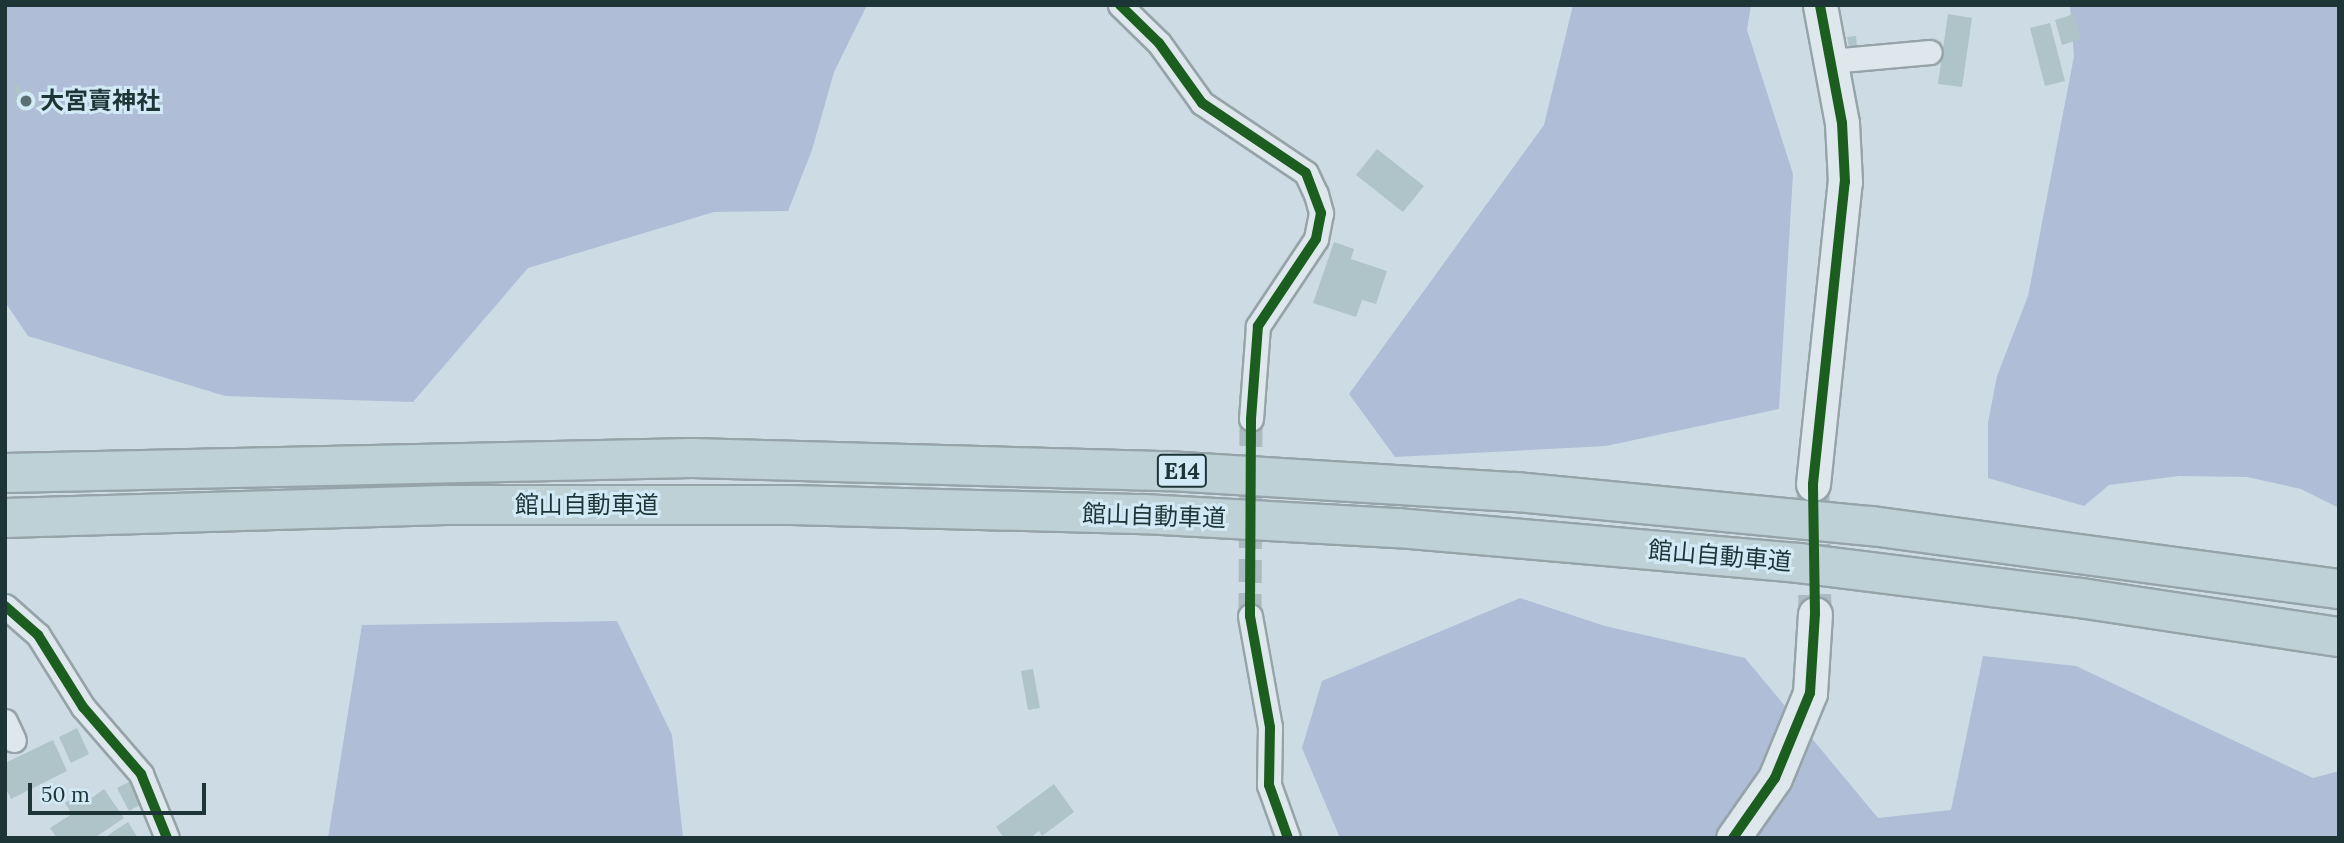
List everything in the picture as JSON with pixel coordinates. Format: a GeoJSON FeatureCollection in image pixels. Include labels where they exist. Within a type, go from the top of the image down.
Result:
{"type":"FeatureCollection","features":[{"type":"Feature","properties":{"kind":"highway","name":"館山自動車道"},"geometry":{"type":"LineString","coordinates":[[12,472],[692,458],[1169,471],[1516,492],[1872,526],[2339,589]]}},
{"type":"Feature","properties":{"kind":"highway","name":"館山自動車道"},"geometry":{"type":"LineString","coordinates":[[15,518],[446,505],[791,505],[1144,514],[1398,528],[1798,564],[2080,597],[2339,637]]}},
{"type":"Feature","properties":{"kind":"street"},"geometry":{"type":"LineString","coordinates":[[1120,5],[1176,63],[1202,103],[1306,173],[1316,194],[1321,213],[1316,239],[1258,326],[1251,419]]}},
{"type":"Feature","properties":{"kind":"street"},"geometry":{"type":"LineString","coordinates":[[1813,484],[1845,182],[1842,123],[1820,5]]}},
{"type":"Feature","properties":{"kind":"street"},"geometry":{"type":"LineString","coordinates":[[1831,61],[1930,52]]}},
{"type":"Feature","properties":{"kind":"street"},"geometry":{"type":"LineString","coordinates":[[5,606],[38,635],[83,707],[141,774],[167,838]]}},
{"type":"Feature","properties":{"kind":"street"},"geometry":{"type":"LineString","coordinates":[[1733,838],[1775,778],[1810,694],[1815,614]]}},
{"type":"Feature","properties":{"kind":"street"},"geometry":{"type":"LineString","coordinates":[[1250,616],[1269,727],[1269,785],[1288,838]]}},
{"type":"Feature","properties":{"kind":"shaded area"},"geometry":{"type":"Polygon","coordinates":[[[5,5],[867,5],[834,72],[812,150],[788,211],[714,212],[528,268],[413,402],[225,396],[28,336],[5,302],[5,5]]]}},
{"type":"Feature","properties":{"kind":"shaded area"},"geometry":{"type":"Polygon","coordinates":[[[1573,5],[1751,5],[1747,30],[1793,174],[1779,409],[1606,446],[1395,457],[1349,394],[1544,125],[1573,5]]]}},
{"type":"Feature","properties":{"kind":"shaded area"},"geometry":{"type":"Polygon","coordinates":[[[2070,5],[2339,5],[2339,508],[2301,489],[2247,477],[2179,476],[2109,485],[2084,506],[1988,478],[1988,423],[1997,376],[2028,296],[2074,56],[2070,5]]]}},
{"type":"Feature","properties":{"kind":"shaded area"},"geometry":{"type":"Polygon","coordinates":[[[1520,598],[1605,626],[1745,658],[1878,818],[1951,810],[1983,656],[2076,666],[2313,778],[2339,771],[2339,838],[1340,838],[1302,748],[1322,681],[1520,598]]]}},
{"type":"Feature","properties":{"kind":"shaded area"},"geometry":{"type":"Polygon","coordinates":[[[617,621],[672,735],[683,838],[328,838],[362,625],[617,621]]]}},
{"type":"Feature","properties":{"kind":"building"},"geometry":{"type":"Polygon","coordinates":[[[1948,14],[1972,18],[1962,87],[1938,84],[1948,14]]]}},
{"type":"Feature","properties":{"kind":"building"},"geometry":{"type":"Polygon","coordinates":[[[2074,14],[2081,39],[2062,45],[2055,20],[2074,14]]]}},
{"type":"Feature","properties":{"kind":"building"},"geometry":{"type":"Polygon","coordinates":[[[2050,23],[2065,81],[2045,86],[2030,28],[2050,23]]]}},
{"type":"Feature","properties":{"kind":"building"},"geometry":{"type":"Polygon","coordinates":[[[1856,36],[1857,46],[1849,47],[1847,37],[1856,36]]]}},
{"type":"Feature","properties":{"kind":"building","name":"大宮賣神社"},"geometry":{"type":"Polygon","coordinates":[[[19,84],[22,93],[31,89],[38,105],[21,113],[14,97],[18,95],[14,87],[19,84]]]}},
{"type":"Feature","properties":{"kind":"building"},"geometry":{"type":"Polygon","coordinates":[[[1377,149],[1424,186],[1403,212],[1356,175],[1377,149]]]}},
{"type":"Feature","properties":{"kind":"building"},"geometry":{"type":"Polygon","coordinates":[[[1334,242],[1354,249],[1351,259],[1387,271],[1376,304],[1362,300],[1356,317],[1313,303],[1334,242]]]}},
{"type":"Feature","properties":{"kind":"building"},"geometry":{"type":"Polygon","coordinates":[[[1033,669],[1040,708],[1028,710],[1021,671],[1033,669]]]}},
{"type":"Feature","properties":{"kind":"building"},"geometry":{"type":"Polygon","coordinates":[[[77,728],[89,754],[71,763],[59,737],[77,728]]]}},
{"type":"Feature","properties":{"kind":"building"},"geometry":{"type":"Polygon","coordinates":[[[53,740],[67,771],[11,799],[5,787],[5,763],[53,740]]]}},
{"type":"Feature","properties":{"kind":"building"},"geometry":{"type":"Polygon","coordinates":[[[131,781],[143,803],[129,811],[117,788],[131,781]]]}},
{"type":"Feature","properties":{"kind":"building"},"geometry":{"type":"Polygon","coordinates":[[[1054,784],[1074,812],[1042,836],[1039,831],[1030,838],[1004,838],[996,827],[1054,784]]]}},
{"type":"Feature","properties":{"kind":"building"},"geometry":{"type":"Polygon","coordinates":[[[104,789],[124,818],[94,838],[57,838],[50,828],[72,814],[65,803],[83,791],[89,800],[104,789]]]}},
{"type":"Feature","properties":{"kind":"building"},"geometry":{"type":"Polygon","coordinates":[[[128,822],[138,838],[104,838],[128,822]]]}},
{"type":"Feature","properties":{"kind":"tunnel"},"geometry":{"type":"LineString","coordinates":[[1250,616],[1251,419]]}},
{"type":"Feature","properties":{"kind":"tunnel"},"geometry":{"type":"LineString","coordinates":[[1813,494],[1815,614]]}},
{"type":"Feature","properties":{"kind":"cycle path"},"geometry":{"type":"LineString","coordinates":[[1120,5],[1159,43],[1202,103],[1306,173],[1321,213],[1316,239],[1258,326],[1251,419],[1250,616],[1270,727],[1269,785],[1288,838]]}},
{"type":"Feature","properties":{"kind":"cycle path"},"geometry":{"type":"LineString","coordinates":[[1733,838],[1775,778],[1810,693],[1815,614],[1813,484],[1845,182],[1842,123],[1820,5]]}},
{"type":"Feature","properties":{"kind":"cycle path"},"geometry":{"type":"LineString","coordinates":[[5,606],[38,635],[83,707],[141,774],[167,838]]}},
{"type":"Feature","properties":{"kind":"place","name":"大宮賣神社"},"geometry":{"type":"Point","coordinates":[26,101]}}]}
